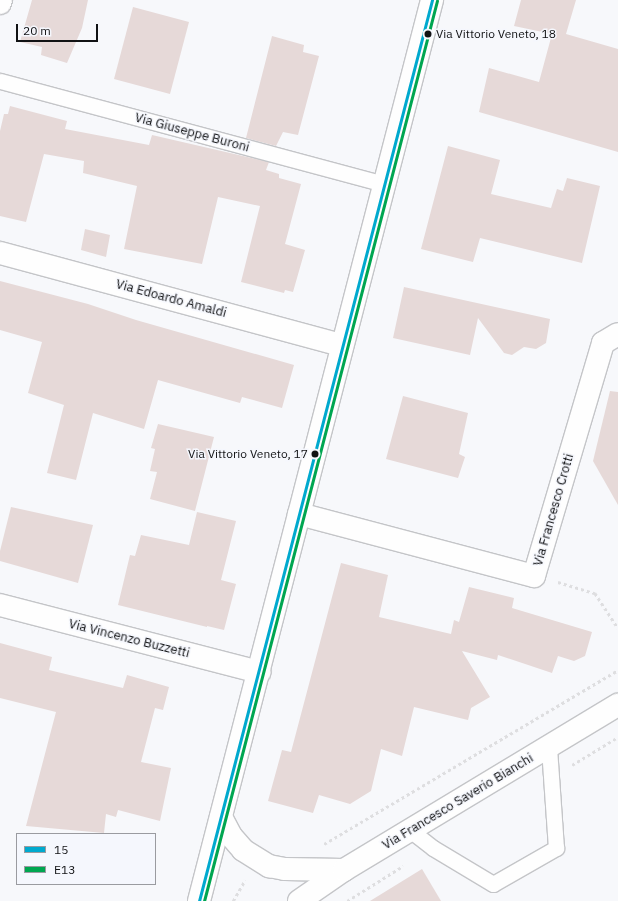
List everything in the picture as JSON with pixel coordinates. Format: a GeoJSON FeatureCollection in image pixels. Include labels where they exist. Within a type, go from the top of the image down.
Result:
{"type":"FeatureCollection","features":[{"type":"Feature","properties":{"kind":"main road"},"geometry":{"type":"LineString","coordinates":[[199,901],[432,0]]}},
{"type":"Feature","properties":{"kind":"main road","name":"Via Edoardo Amaldi"},"geometry":{"type":"LineString","coordinates":[[0,253],[342,345]]}},
{"type":"Feature","properties":{"kind":"main road","name":"Via Francesco Crotti"},"geometry":{"type":"LineString","coordinates":[[299,514],[534,576],[603,343],[618,334]]}},
{"type":"Feature","properties":{"kind":"main road","name":"Via Vincenzo Buzzetti"},"geometry":{"type":"LineString","coordinates":[[0,605],[259,672]]}},
{"type":"Feature","properties":{"kind":"main road","name":"Via Francesco Saverio Bianchi"},"geometry":{"type":"LineString","coordinates":[[299,901],[344,870],[549,748],[618,705]]}},
{"type":"Feature","properties":{"kind":"main road"},"geometry":{"type":"LineString","coordinates":[[221,817],[231,836],[244,850],[256,860],[269,866],[285,869],[344,870]]}},
{"type":"Feature","properties":{"kind":"lane","name":"Via Giuseppe Buroni"},"geometry":{"type":"LineString","coordinates":[[0,81],[384,184]]}},
{"type":"Feature","properties":{"kind":"lane"},"geometry":{"type":"LineString","coordinates":[[410,830],[432,848],[493,884],[556,848],[549,748]]}},
{"type":"Feature","properties":{"kind":"path"},"geometry":{"type":"LineString","coordinates":[[534,576],[595,593],[618,628]]}},
{"type":"Feature","properties":{"kind":"path"},"geometry":{"type":"LineString","coordinates":[[319,846],[618,670]]}},
{"type":"Feature","properties":{"kind":"path"},"geometry":{"type":"LineString","coordinates":[[233,901],[246,877]]}},
{"type":"Feature","properties":{"kind":"building"},"geometry":{"type":"Polygon","coordinates":[[[32,0],[88,0],[82,28],[67,63],[41,55],[42,47],[20,42],[32,0]]]}},
{"type":"Feature","properties":{"kind":"building"},"geometry":{"type":"Polygon","coordinates":[[[521,0],[576,0],[566,34],[618,49],[618,152],[479,112],[489,68],[539,82],[552,34],[514,26],[521,0]]]}},
{"type":"Feature","properties":{"kind":"building"},"geometry":{"type":"Polygon","coordinates":[[[133,7],[189,22],[170,94],[114,79],[133,7]]]}},
{"type":"Feature","properties":{"kind":"building"},"geometry":{"type":"Polygon","coordinates":[[[272,36],[304,45],[303,52],[319,56],[298,135],[283,132],[276,146],[246,138],[272,36]]]}},
{"type":"Feature","properties":{"kind":"building"},"geometry":{"type":"Polygon","coordinates":[[[10,106],[67,121],[65,129],[149,145],[152,135],[269,162],[266,170],[279,174],[279,178],[301,184],[285,244],[305,250],[293,292],[285,290],[284,293],[241,282],[260,206],[218,197],[202,264],[124,249],[137,186],[83,173],[84,161],[44,154],[26,222],[0,216],[0,131],[4,114],[8,114],[10,106]]]}},
{"type":"Feature","properties":{"kind":"building"},"geometry":{"type":"Polygon","coordinates":[[[448,146],[500,160],[491,194],[551,208],[557,189],[563,191],[567,178],[600,186],[582,263],[480,238],[473,262],[421,249],[448,146]]]}},
{"type":"Feature","properties":{"kind":"building"},"geometry":{"type":"Polygon","coordinates":[[[85,229],[110,235],[106,257],[81,250],[85,229]]]}},
{"type":"Feature","properties":{"kind":"building"},"geometry":{"type":"Polygon","coordinates":[[[0,281],[88,304],[136,320],[294,365],[282,408],[242,397],[240,403],[158,380],[144,429],[93,413],[76,480],[47,473],[64,405],[28,393],[42,342],[0,330],[0,281]]]}},
{"type":"Feature","properties":{"kind":"building"},"geometry":{"type":"Polygon","coordinates":[[[404,287],[550,319],[546,343],[536,349],[524,347],[512,355],[504,353],[478,318],[470,355],[393,338],[404,287]]]}},
{"type":"Feature","properties":{"kind":"building"},"geometry":{"type":"Polygon","coordinates":[[[610,391],[618,392],[618,505],[593,461],[610,391]]]}},
{"type":"Feature","properties":{"kind":"building"},"geometry":{"type":"Polygon","coordinates":[[[403,396],[468,413],[459,454],[465,457],[458,478],[386,459],[403,396]]]}},
{"type":"Feature","properties":{"kind":"building"},"geometry":{"type":"Polygon","coordinates":[[[158,424],[214,437],[195,511],[150,499],[157,472],[150,471],[155,449],[151,448],[158,424]]]}},
{"type":"Feature","properties":{"kind":"building"},"geometry":{"type":"Polygon","coordinates":[[[11,507],[93,525],[78,583],[0,561],[0,551],[11,507]]]}},
{"type":"Feature","properties":{"kind":"building"},"geometry":{"type":"Polygon","coordinates":[[[197,512],[236,521],[221,580],[236,584],[224,630],[118,605],[130,555],[135,556],[141,535],[189,545],[197,512]]]}},
{"type":"Feature","properties":{"kind":"building"},"geometry":{"type":"Polygon","coordinates":[[[341,563],[388,575],[379,617],[451,634],[454,620],[459,622],[469,587],[514,598],[512,608],[592,632],[585,656],[574,661],[558,656],[552,673],[498,655],[497,660],[462,651],[490,697],[471,708],[468,720],[414,707],[402,756],[381,749],[371,791],[350,804],[319,795],[313,813],[268,801],[282,750],[291,752],[341,563]]]}},
{"type":"Feature","properties":{"kind":"building"},"geometry":{"type":"Polygon","coordinates":[[[0,643],[52,657],[49,670],[123,688],[127,675],[169,687],[163,710],[155,708],[141,762],[171,768],[160,821],[118,810],[116,817],[106,814],[104,833],[26,826],[56,712],[0,698],[0,643]]]}},
{"type":"Feature","properties":{"kind":"building"},"geometry":{"type":"Polygon","coordinates":[[[422,869],[441,901],[370,901],[422,869]]]}},
{"type":"Feature","properties":{"kind":"transit line","name":"15"},"geometry":{"type":"LineString","coordinates":[[199,901],[432,0]]}},
{"type":"Feature","properties":{"kind":"transit line","name":"E13"},"geometry":{"type":"LineString","coordinates":[[204,901],[437,1]]}},
{"type":"Feature","properties":{"kind":"place","name":"Via Vittorio Veneto, 18"},"geometry":{"type":"Point","coordinates":[428,34]}},
{"type":"Feature","properties":{"kind":"place","name":"Via Vittorio Veneto, 17"},"geometry":{"type":"Point","coordinates":[315,454]}}]}
